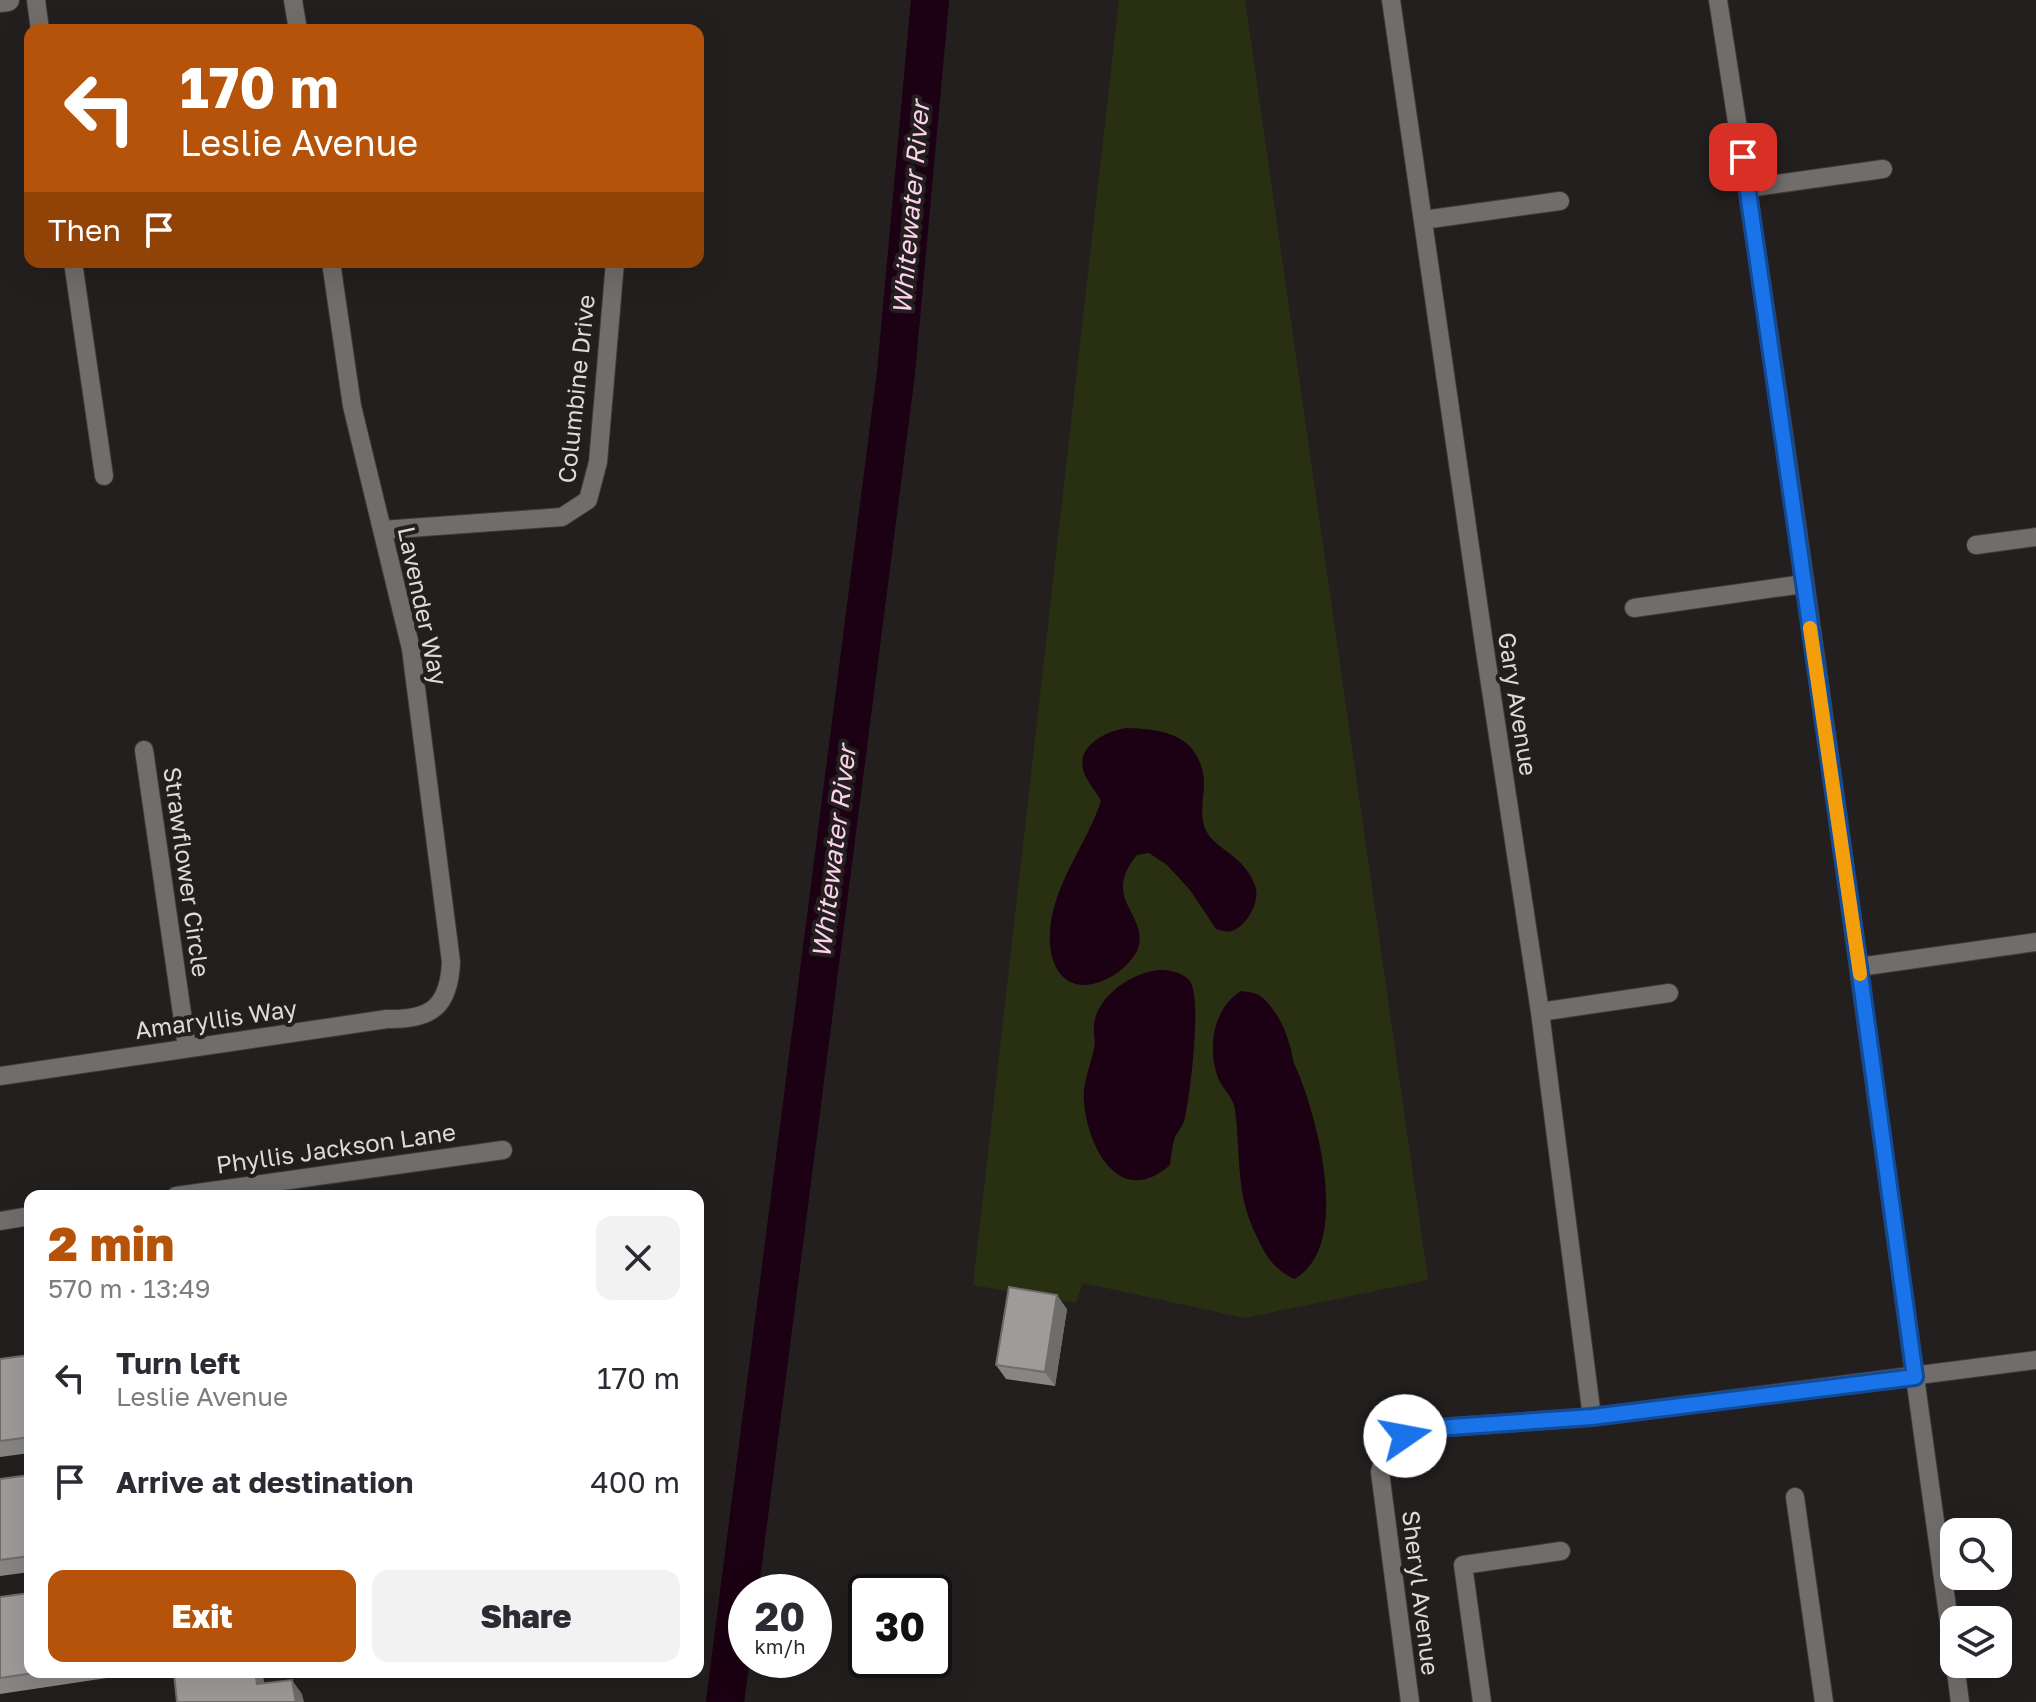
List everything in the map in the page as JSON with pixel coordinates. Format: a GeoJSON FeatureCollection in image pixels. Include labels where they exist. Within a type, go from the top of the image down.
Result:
{"type":"FeatureCollection","features":[{"type":"Feature","properties":{"kind":"street"},"geometry":{"type":"LineString","coordinates":[[0,1],[8,0]]}},
{"type":"Feature","properties":{"kind":"street"},"geometry":{"type":"LineString","coordinates":[[36,0],[39,24]]}},
{"type":"Feature","properties":{"kind":"street"},"geometry":{"type":"LineString","coordinates":[[293,0],[297,24]]}},
{"type":"Feature","properties":{"kind":"street","name":"Gary Avenue"},"geometry":{"type":"LineString","coordinates":[[1391,0],[1540,1012],[1592,1417]]}},
{"type":"Feature","properties":{"kind":"street"},"geometry":{"type":"LineString","coordinates":[[1718,0],[1748,188],[1947,1606]]}},
{"type":"Feature","properties":{"kind":"street"},"geometry":{"type":"LineString","coordinates":[[1748,188],[1883,169]]}},
{"type":"Feature","properties":{"kind":"street"},"geometry":{"type":"LineString","coordinates":[[1423,220],[1560,201]]}},
{"type":"Feature","properties":{"kind":"street"},"geometry":{"type":"LineString","coordinates":[[74,268],[104,476]]}},
{"type":"Feature","properties":{"kind":"street","name":"Lavender Way"},"geometry":{"type":"LineString","coordinates":[[332,268],[352,406],[411,649],[451,962],[450,987],[437,1007]]}},
{"type":"Feature","properties":{"kind":"street","name":"Columbine Drive"},"geometry":{"type":"LineString","coordinates":[[382,530],[562,517],[588,500],[598,462],[614,268]]}},
{"type":"Feature","properties":{"kind":"street"},"geometry":{"type":"LineString","coordinates":[[1976,545],[2036,537]]}},
{"type":"Feature","properties":{"kind":"street"},"geometry":{"type":"LineString","coordinates":[[1634,608],[1803,584]]}},
{"type":"Feature","properties":{"kind":"street","name":"Strawflower Circle"},"geometry":{"type":"LineString","coordinates":[[144,750],[187,1048]]}},
{"type":"Feature","properties":{"kind":"street"},"geometry":{"type":"LineString","coordinates":[[1859,967],[2036,942]]}},
{"type":"Feature","properties":{"kind":"street"},"geometry":{"type":"LineString","coordinates":[[1540,1012],[1669,993]]}},
{"type":"Feature","properties":{"kind":"street","name":"Amaryllis Way"},"geometry":{"type":"LineString","coordinates":[[0,1076],[387,1019],[409,1019],[437,1007]]}},
{"type":"Feature","properties":{"kind":"street","name":"Phyllis Jackson Lane"},"geometry":{"type":"LineString","coordinates":[[219,1190],[503,1150]]}},
{"type":"Feature","properties":{"kind":"street"},"geometry":{"type":"LineString","coordinates":[[0,1221],[24,1217]]}},
{"type":"Feature","properties":{"kind":"street"},"geometry":{"type":"LineString","coordinates":[[1592,1417],[2036,1360]]}},
{"type":"Feature","properties":{"kind":"street","name":"Sheryl Avenue"},"geometry":{"type":"LineString","coordinates":[[1410,1702],[1380,1472],[1388,1443],[1422,1429],[1592,1417]]}},
{"type":"Feature","properties":{"kind":"street"},"geometry":{"type":"LineString","coordinates":[[1795,1497],[1824,1702]]}},
{"type":"Feature","properties":{"kind":"street"},"geometry":{"type":"LineString","coordinates":[[1482,1702],[1463,1565],[1561,1551]]}},
{"type":"Feature","properties":{"kind":"street"},"geometry":{"type":"LineString","coordinates":[[1957,1678],[1960,1702]]}},
{"type":"Feature","properties":{"kind":"green space"},"geometry":{"type":"Polygon","coordinates":[[[1119,0],[1245,0],[1428,1280],[1245,1318],[1083,1283],[1076,1303],[973,1285],[1119,0]]]}},
{"type":"Feature","properties":{"kind":"shaded area"},"geometry":{"type":"Polygon","coordinates":[[[1126,728],[1163,732],[1184,741],[1192,749],[1203,773],[1202,812],[1205,827],[1211,838],[1248,872],[1255,887],[1256,900],[1239,927],[1230,931],[1216,929],[1190,890],[1167,865],[1149,853],[1137,855],[1123,884],[1124,896],[1138,928],[1140,939],[1137,951],[1117,973],[1088,985],[1077,984],[1067,980],[1053,961],[1050,947],[1052,914],[1101,801],[1083,769],[1086,751],[1099,738],[1126,728]]]}},
{"type":"Feature","properties":{"kind":"shaded area"},"geometry":{"type":"Polygon","coordinates":[[[1160,970],[1182,975],[1189,980],[1193,989],[1195,1024],[1192,1068],[1184,1120],[1174,1140],[1170,1165],[1152,1177],[1136,1180],[1122,1177],[1110,1168],[1100,1154],[1087,1120],[1084,1089],[1095,1046],[1094,1025],[1102,1004],[1128,980],[1160,970]]]}},
{"type":"Feature","properties":{"kind":"shaded area"},"geometry":{"type":"Polygon","coordinates":[[[1241,991],[1261,996],[1280,1020],[1312,1112],[1319,1144],[1325,1177],[1326,1209],[1322,1238],[1312,1262],[1294,1279],[1270,1261],[1249,1219],[1240,1173],[1234,1105],[1218,1078],[1215,1066],[1213,1042],[1219,1018],[1232,998],[1241,991]]]}},
{"type":"Feature","properties":{"kind":"building"},"geometry":{"type":"Polygon","coordinates":[[[1009,1287],[1057,1295],[1045,1372],[996,1365],[1009,1287]]]}},
{"type":"Feature","properties":{"kind":"building"},"geometry":{"type":"Polygon","coordinates":[[[24,1356],[24,1438],[0,1441],[0,1359],[24,1356]]]}},
{"type":"Feature","properties":{"kind":"building"},"geometry":{"type":"Polygon","coordinates":[[[24,1476],[24,1557],[0,1560],[0,1479],[24,1476]]]}},
{"type":"Feature","properties":{"kind":"building"},"geometry":{"type":"Polygon","coordinates":[[[24,1594],[24,1674],[0,1678],[0,1597],[24,1594]]]}},
{"type":"Feature","properties":{"kind":"building"},"geometry":{"type":"Polygon","coordinates":[[[174,1678],[256,1678],[257,1684],[292,1680],[296,1702],[177,1702],[174,1678]]]}},
{"type":"Feature","properties":{"kind":"waterway","name":"Whitewater River"},"geometry":{"type":"LineString","coordinates":[[725,1702],[896,373],[930,0]]}},
{"type":"Feature","properties":{"kind":"slow traffic"},"geometry":{"type":"LineString","coordinates":[[1810,628],[1860,974]]}},
{"type":"Feature","properties":{"kind":"route"},"geometry":{"type":"LineString","coordinates":[[1405,1436],[1422,1429],[1592,1417],[1915,1377],[1743,157]]}}]}
